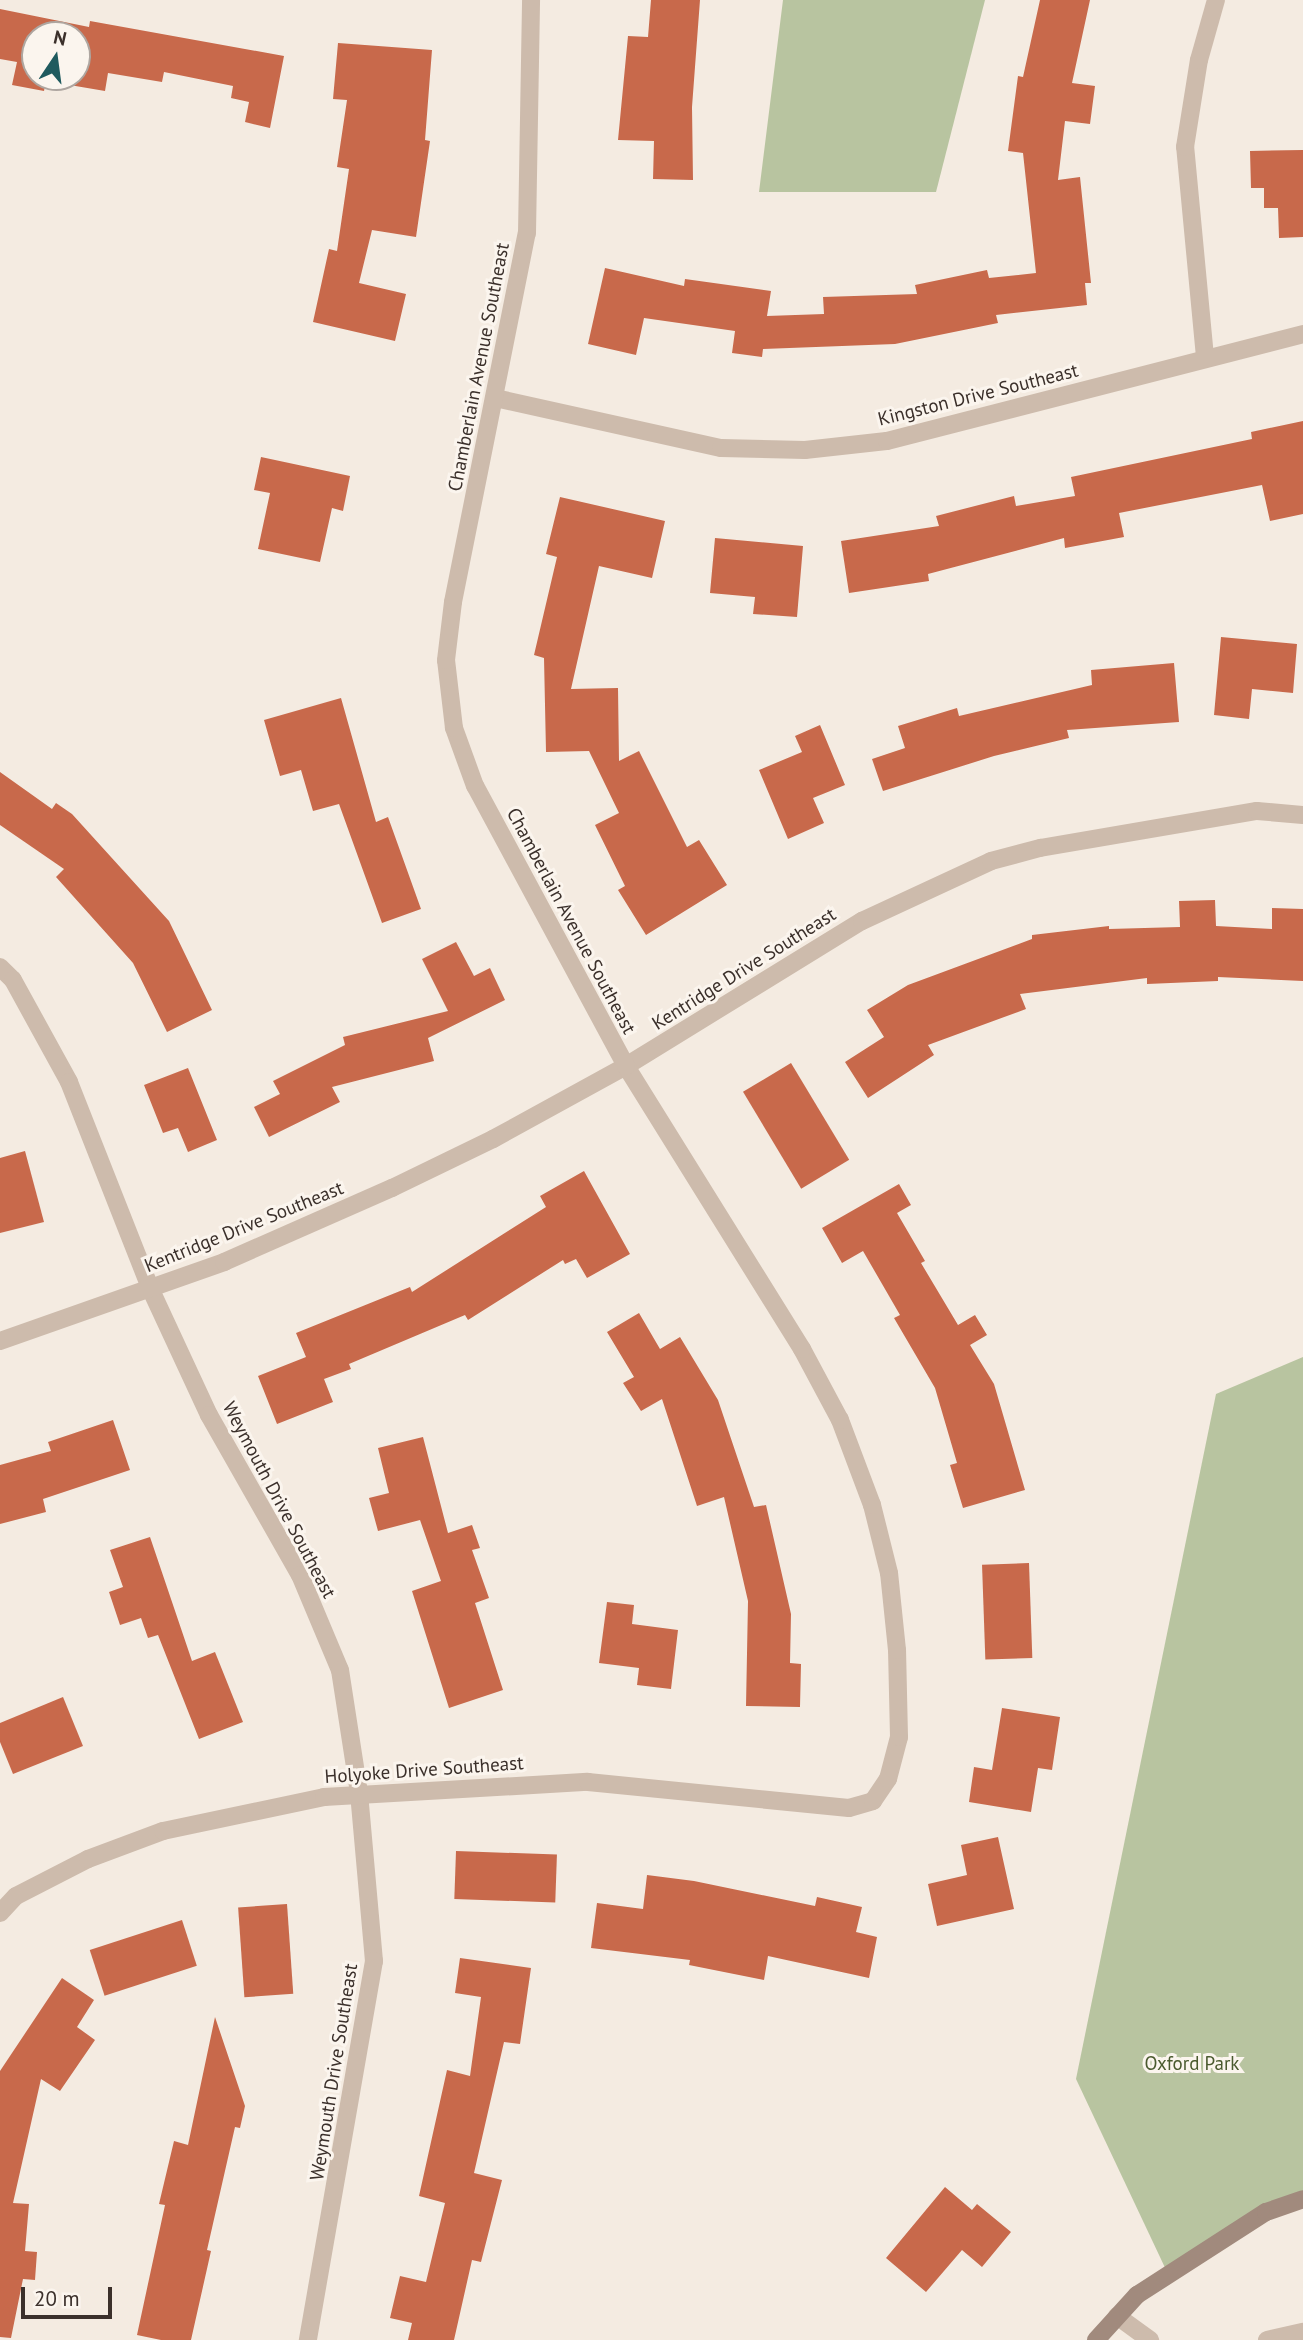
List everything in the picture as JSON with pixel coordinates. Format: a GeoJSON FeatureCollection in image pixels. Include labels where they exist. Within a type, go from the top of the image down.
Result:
{"type":"FeatureCollection","features":[{"type":"Feature","properties":{"kind":"street","name":"Chamberlain Avenue Southeast"},"geometry":{"type":"LineString","coordinates":[[531,0],[527,233],[453,602],[446,660],[454,727],[475,786],[626,1066],[802,1349],[840,1420],[872,1505],[889,1573],[897,1650],[898,1737],[888,1779],[873,1801]]}},
{"type":"Feature","properties":{"kind":"street"},"geometry":{"type":"LineString","coordinates":[[1205,357],[1185,147],[1199,60],[1216,0]]}},
{"type":"Feature","properties":{"kind":"street","name":"Kingston Drive Southeast"},"geometry":{"type":"LineString","coordinates":[[495,398],[721,448],[805,450],[887,441],[1205,357],[1303,334]]}},
{"type":"Feature","properties":{"kind":"street","name":"Kentridge Drive Southeast"},"geometry":{"type":"LineString","coordinates":[[0,1341],[224,1262],[392,1188],[493,1139],[626,1066],[862,921],[991,861],[1040,848],[1256,811],[1303,815]]}},
{"type":"Feature","properties":{"kind":"street","name":"Weymouth Drive Southeast"},"geometry":{"type":"LineString","coordinates":[[0,967],[13,980],[69,1082],[150,1288],[209,1415],[300,1575],[340,1670],[359,1793],[374,1961],[307,2340]]}},
{"type":"Feature","properties":{"kind":"street","name":"Holyoke Drive Southeast"},"geometry":{"type":"LineString","coordinates":[[0,1913],[16,1896],[88,1859],[163,1831],[265,1808],[359,1793],[588,1782],[849,1808],[873,1801]]}},
{"type":"Feature","properties":{"kind":"street"},"geometry":{"type":"LineString","coordinates":[[1096,2340],[1137,2295],[1266,2212],[1303,2199]]}},
{"type":"Feature","properties":{"kind":"street"},"geometry":{"type":"LineString","coordinates":[[1117,2316],[1150,2340]]}},
{"type":"Feature","properties":{"kind":"street"},"geometry":{"type":"LineString","coordinates":[[1267,2340],[1303,2332]]}},
{"type":"Feature","properties":{"kind":"green space"},"geometry":{"type":"Polygon","coordinates":[[[783,0],[985,0],[936,192],[759,192],[783,0]]]}},
{"type":"Feature","properties":{"kind":"green space","name":"Oxford Park"},"geometry":{"type":"Polygon","coordinates":[[[1303,1357],[1303,2199],[1168,2274],[1076,2079],[1216,1394],[1303,1357]]]}},
{"type":"Feature","properties":{"kind":"building"},"geometry":{"type":"Polygon","coordinates":[[[651,0],[700,0],[692,107],[693,180],[653,179],[654,141],[618,140],[628,36],[648,37],[651,0]]]}},
{"type":"Feature","properties":{"kind":"building"},"geometry":{"type":"Polygon","coordinates":[[[1040,0],[1090,0],[1072,83],[1095,86],[1090,124],[1065,121],[1058,180],[1080,177],[1091,283],[1085,283],[1087,305],[996,315],[998,323],[895,344],[763,349],[762,357],[732,353],[735,331],[644,318],[636,355],[588,344],[605,268],[684,286],[685,279],[771,291],[767,316],[824,314],[823,297],[917,294],[915,285],[987,270],[989,278],[1036,273],[1023,153],[1008,151],[1018,76],[1023,77],[1040,0]]]}},
{"type":"Feature","properties":{"kind":"building"},"geometry":{"type":"Polygon","coordinates":[[[0,9],[59,21],[21,21],[21,87],[12,85],[17,62],[0,59],[0,9]]]}},
{"type":"Feature","properties":{"kind":"building"},"geometry":{"type":"Polygon","coordinates":[[[91,21],[284,56],[270,128],[245,122],[249,102],[231,98],[233,86],[164,72],[162,82],[108,73],[105,91],[91,89],[91,21]]]}},
{"type":"Feature","properties":{"kind":"building"},"geometry":{"type":"Polygon","coordinates":[[[338,43],[432,50],[425,140],[430,141],[416,237],[372,230],[359,283],[406,294],[395,341],[313,322],[329,249],[337,251],[349,169],[337,167],[347,100],[333,99],[338,43]]]}},
{"type":"Feature","properties":{"kind":"building"},"geometry":{"type":"Polygon","coordinates":[[[1303,150],[1303,237],[1279,238],[1278,208],[1264,208],[1264,188],[1251,188],[1250,151],[1303,150]]]}},
{"type":"Feature","properties":{"kind":"building"},"geometry":{"type":"Polygon","coordinates":[[[1303,421],[1303,514],[1270,521],[1262,485],[1119,513],[1124,537],[1065,548],[1064,538],[928,574],[929,581],[849,593],[841,541],[939,526],[936,516],[1014,496],[1016,506],[1075,496],[1071,477],[1252,439],[1251,432],[1303,421]]]}},
{"type":"Feature","properties":{"kind":"building"},"geometry":{"type":"Polygon","coordinates":[[[261,457],[350,476],[343,511],[332,508],[320,562],[258,549],[270,493],[254,490],[261,457]]]}},
{"type":"Feature","properties":{"kind":"building"},"geometry":{"type":"Polygon","coordinates":[[[560,497],[665,521],[652,578],[599,566],[571,689],[618,688],[619,761],[639,751],[687,847],[699,840],[727,885],[646,935],[618,890],[625,886],[595,825],[619,813],[589,751],[546,752],[544,658],[534,655],[557,557],[546,554],[560,497]]]}},
{"type":"Feature","properties":{"kind":"building"},"geometry":{"type":"Polygon","coordinates":[[[715,538],[803,546],[797,617],[753,614],[755,597],[710,593],[715,538]]]}},
{"type":"Feature","properties":{"kind":"building"},"geometry":{"type":"Polygon","coordinates":[[[1221,637],[1297,644],[1293,693],[1252,689],[1249,719],[1214,715],[1221,637]]]}},
{"type":"Feature","properties":{"kind":"building"},"geometry":{"type":"Polygon","coordinates":[[[1174,663],[1179,722],[1067,730],[1069,738],[994,756],[883,791],[872,759],[905,748],[898,726],[957,708],[959,716],[1092,685],[1091,670],[1174,663]]]}},
{"type":"Feature","properties":{"kind":"building"},"geometry":{"type":"Polygon","coordinates":[[[341,698],[376,822],[388,817],[421,909],[382,923],[339,804],[313,811],[301,770],[280,776],[264,720],[341,698]]]}},
{"type":"Feature","properties":{"kind":"building"},"geometry":{"type":"Polygon","coordinates":[[[820,725],[845,785],[813,798],[824,823],[788,839],[759,770],[802,752],[795,736],[820,725]]]}},
{"type":"Feature","properties":{"kind":"building"},"geometry":{"type":"Polygon","coordinates":[[[0,772],[52,809],[56,803],[72,814],[169,921],[212,1010],[167,1032],[133,963],[56,877],[64,869],[0,825],[0,772]]]}},
{"type":"Feature","properties":{"kind":"building"},"geometry":{"type":"Polygon","coordinates":[[[1215,900],[1216,926],[1272,929],[1272,908],[1303,909],[1303,981],[1218,977],[1218,981],[1147,984],[1147,978],[1020,994],[1026,1009],[928,1045],[934,1055],[868,1098],[845,1062],[884,1037],[867,1010],[908,985],[1032,939],[1032,935],[1109,926],[1109,929],[1180,927],[1179,901],[1215,900]]]}},
{"type":"Feature","properties":{"kind":"building"},"geometry":{"type":"Polygon","coordinates":[[[456,942],[474,976],[490,968],[505,1000],[428,1038],[434,1061],[332,1087],[340,1102],[269,1137],[254,1107],[280,1094],[273,1081],[345,1045],[343,1037],[448,1011],[422,959],[456,942]]]}},
{"type":"Feature","properties":{"kind":"building"},"geometry":{"type":"Polygon","coordinates":[[[791,1063],[849,1160],[801,1189],[743,1092],[791,1063]]]}},
{"type":"Feature","properties":{"kind":"building"},"geometry":{"type":"Polygon","coordinates":[[[188,1068],[217,1140],[188,1152],[178,1128],[163,1133],[144,1085],[188,1068]]]}},
{"type":"Feature","properties":{"kind":"building"},"geometry":{"type":"Polygon","coordinates":[[[25,1151],[44,1222],[0,1233],[0,1158],[25,1151]]]}},
{"type":"Feature","properties":{"kind":"building"},"geometry":{"type":"Polygon","coordinates":[[[584,1171],[630,1254],[587,1278],[576,1259],[565,1264],[563,1260],[468,1320],[465,1315],[349,1364],[351,1369],[324,1379],[333,1402],[277,1424],[258,1376],[306,1357],[296,1333],[410,1287],[412,1292],[546,1207],[540,1196],[584,1171]]]}},
{"type":"Feature","properties":{"kind":"building"},"geometry":{"type":"Polygon","coordinates":[[[899,1184],[911,1205],[897,1213],[925,1261],[921,1263],[958,1325],[975,1315],[987,1335],[970,1345],[994,1384],[1025,1490],[963,1508],[950,1465],[957,1463],[935,1388],[894,1318],[900,1315],[863,1251],[842,1263],[822,1228],[899,1184]]]}},
{"type":"Feature","properties":{"kind":"building"},"geometry":{"type":"Polygon","coordinates":[[[639,1313],[660,1349],[680,1337],[718,1400],[754,1507],[766,1505],[791,1614],[790,1663],[801,1664],[800,1707],[746,1706],[748,1601],[724,1497],[697,1506],[662,1399],[641,1411],[623,1383],[634,1377],[607,1332],[639,1313]]]}},
{"type":"Feature","properties":{"kind":"building"},"geometry":{"type":"Polygon","coordinates":[[[113,1420],[130,1470],[43,1499],[46,1512],[0,1524],[0,1465],[51,1451],[48,1442],[113,1420]]]}},
{"type":"Feature","properties":{"kind":"building"},"geometry":{"type":"Polygon","coordinates":[[[423,1437],[448,1533],[472,1525],[480,1548],[472,1550],[489,1598],[475,1603],[503,1690],[449,1708],[412,1591],[441,1581],[420,1520],[378,1531],[369,1498],[389,1493],[378,1448],[423,1437]]]}},
{"type":"Feature","properties":{"kind":"building"},"geometry":{"type":"Polygon","coordinates":[[[150,1537],[192,1661],[215,1652],[243,1722],[199,1739],[158,1635],[148,1638],[141,1618],[120,1625],[109,1592],[123,1587],[110,1550],[150,1537]]]}},
{"type":"Feature","properties":{"kind":"building"},"geometry":{"type":"Polygon","coordinates":[[[1029,1563],[1032,1658],[985,1660],[982,1565],[1029,1563]]]}},
{"type":"Feature","properties":{"kind":"building"},"geometry":{"type":"Polygon","coordinates":[[[607,1602],[634,1605],[632,1624],[678,1630],[671,1689],[637,1685],[639,1668],[599,1663],[607,1602]]]}},
{"type":"Feature","properties":{"kind":"building"},"geometry":{"type":"Polygon","coordinates":[[[63,1697],[83,1746],[13,1774],[0,1742],[0,1723],[63,1697]]]}},
{"type":"Feature","properties":{"kind":"building"},"geometry":{"type":"Polygon","coordinates":[[[1002,1708],[1060,1717],[1052,1770],[1038,1768],[1031,1812],[969,1802],[974,1767],[992,1770],[1002,1708]]]}},
{"type":"Feature","properties":{"kind":"building"},"geometry":{"type":"Polygon","coordinates":[[[998,1837],[1014,1909],[937,1926],[928,1884],[967,1875],[961,1845],[998,1837]]]}},
{"type":"Feature","properties":{"kind":"building"},"geometry":{"type":"Polygon","coordinates":[[[456,1851],[557,1855],[555,1902],[454,1899],[456,1851]]]}},
{"type":"Feature","properties":{"kind":"building"},"geometry":{"type":"Polygon","coordinates":[[[647,1875],[694,1881],[815,1906],[817,1897],[862,1907],[856,1932],[877,1937],[869,1978],[768,1956],[764,1980],[689,1965],[690,1960],[591,1948],[597,1903],[643,1909],[647,1875]]]}},
{"type":"Feature","properties":{"kind":"building"},"geometry":{"type":"Polygon","coordinates":[[[287,1904],[293,1994],[244,1997],[238,1907],[287,1904]]]}},
{"type":"Feature","properties":{"kind":"building"},"geometry":{"type":"Polygon","coordinates":[[[182,1920],[197,1966],[105,1996],[90,1950],[182,1920]]]}},
{"type":"Feature","properties":{"kind":"building"},"geometry":{"type":"Polygon","coordinates":[[[460,1958],[531,1968],[520,2044],[504,2042],[474,2173],[502,2180],[481,2262],[472,2260],[454,2340],[408,2340],[412,2323],[390,2318],[400,2276],[426,2282],[445,2203],[419,2196],[447,2070],[470,2076],[481,1997],[455,1993],[460,1958]]]}},
{"type":"Feature","properties":{"kind":"building"},"geometry":{"type":"Polygon","coordinates":[[[62,1978],[94,2000],[77,2027],[95,2040],[60,2091],[41,2079],[13,2203],[29,2204],[25,2251],[37,2252],[35,2280],[23,2279],[11,2338],[0,2337],[0,2071],[62,1978]]]}},
{"type":"Feature","properties":{"kind":"building"},"geometry":{"type":"Polygon","coordinates":[[[215,2017],[245,2106],[240,2128],[235,2127],[207,2250],[211,2251],[191,2340],[161,2340],[137,2335],[165,2205],[159,2204],[174,2141],[188,2145],[215,2017]]]}},
{"type":"Feature","properties":{"kind":"building"},"geometry":{"type":"Polygon","coordinates":[[[945,2187],[972,2210],[977,2204],[1011,2232],[982,2267],[962,2250],[926,2292],[886,2258],[945,2187]]]}}]}
